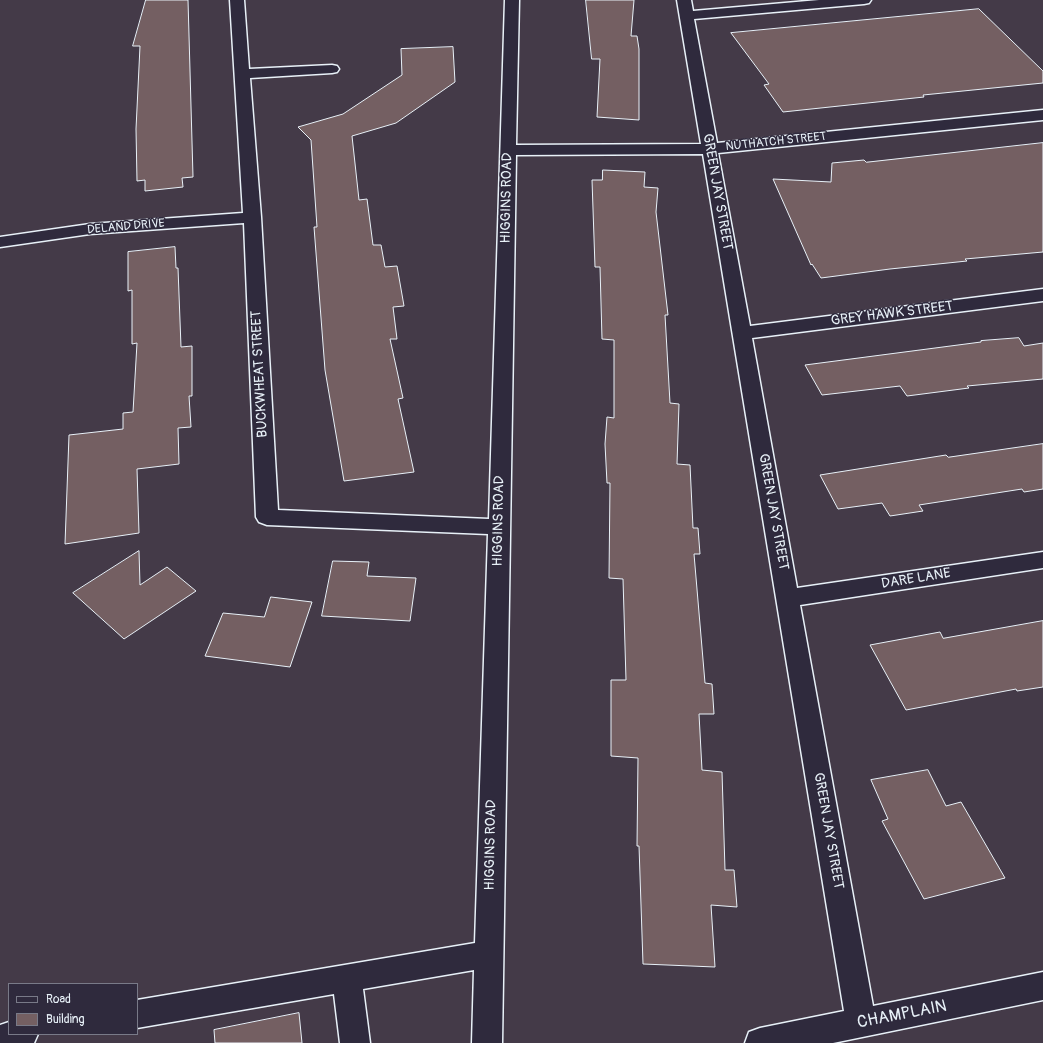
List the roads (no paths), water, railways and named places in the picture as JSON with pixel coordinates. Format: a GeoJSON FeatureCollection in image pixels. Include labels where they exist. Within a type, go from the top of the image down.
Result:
{"type":"FeatureCollection","features":[{"type":"Feature","properties":{"kind":"street","name":"BUCKWHEAT STREET"},"geometry":{"type":"LineString","coordinates":[[237,0],[252,217],[267,517],[499,527]]}},
{"type":"Feature","properties":{"kind":"street","name":"HIGGINS ROAD"},"geometry":{"type":"LineString","coordinates":[[487,1043],[512,0]]}},
{"type":"Feature","properties":{"kind":"street"},"geometry":{"type":"LineString","coordinates":[[685,8],[864,0]]}},
{"type":"Feature","properties":{"kind":"street","name":"GREEN JAY STREET"},"geometry":{"type":"LineString","coordinates":[[685,8],[861,1024]]}},
{"type":"Feature","properties":{"kind":"street"},"geometry":{"type":"LineString","coordinates":[[242,74],[332,69]]}},
{"type":"Feature","properties":{"kind":"street","name":"NUTHATCH STREET"},"geometry":{"type":"LineString","coordinates":[[508,150],[709,149],[1043,115]]}},
{"type":"Feature","properties":{"kind":"street","name":"DELAND DRIVE"},"geometry":{"type":"LineString","coordinates":[[0,242],[90,229],[252,217]]}},
{"type":"Feature","properties":{"kind":"street","name":"GREY HAWK STREET"},"geometry":{"type":"LineString","coordinates":[[742,333],[1043,295]]}},
{"type":"Feature","properties":{"kind":"street","name":"DARE LANE"},"geometry":{"type":"LineString","coordinates":[[788,598],[1043,560]]}},
{"type":"Feature","properties":{"kind":"street"},"geometry":{"type":"LineString","coordinates":[[138,1014],[489,954]]}},
{"type":"Feature","properties":{"kind":"street"},"geometry":{"type":"LineString","coordinates":[[347,978],[355,1043]]}},
{"type":"Feature","properties":{"kind":"street","name":"CHAMPLAIN"},"geometry":{"type":"LineString","coordinates":[[760,1043],[861,1024],[1043,986]]}},
{"type":"Feature","properties":{"kind":"street"},"geometry":{"type":"LineString","coordinates":[[0,1043],[10,1036],[16,1035]]}}]}
